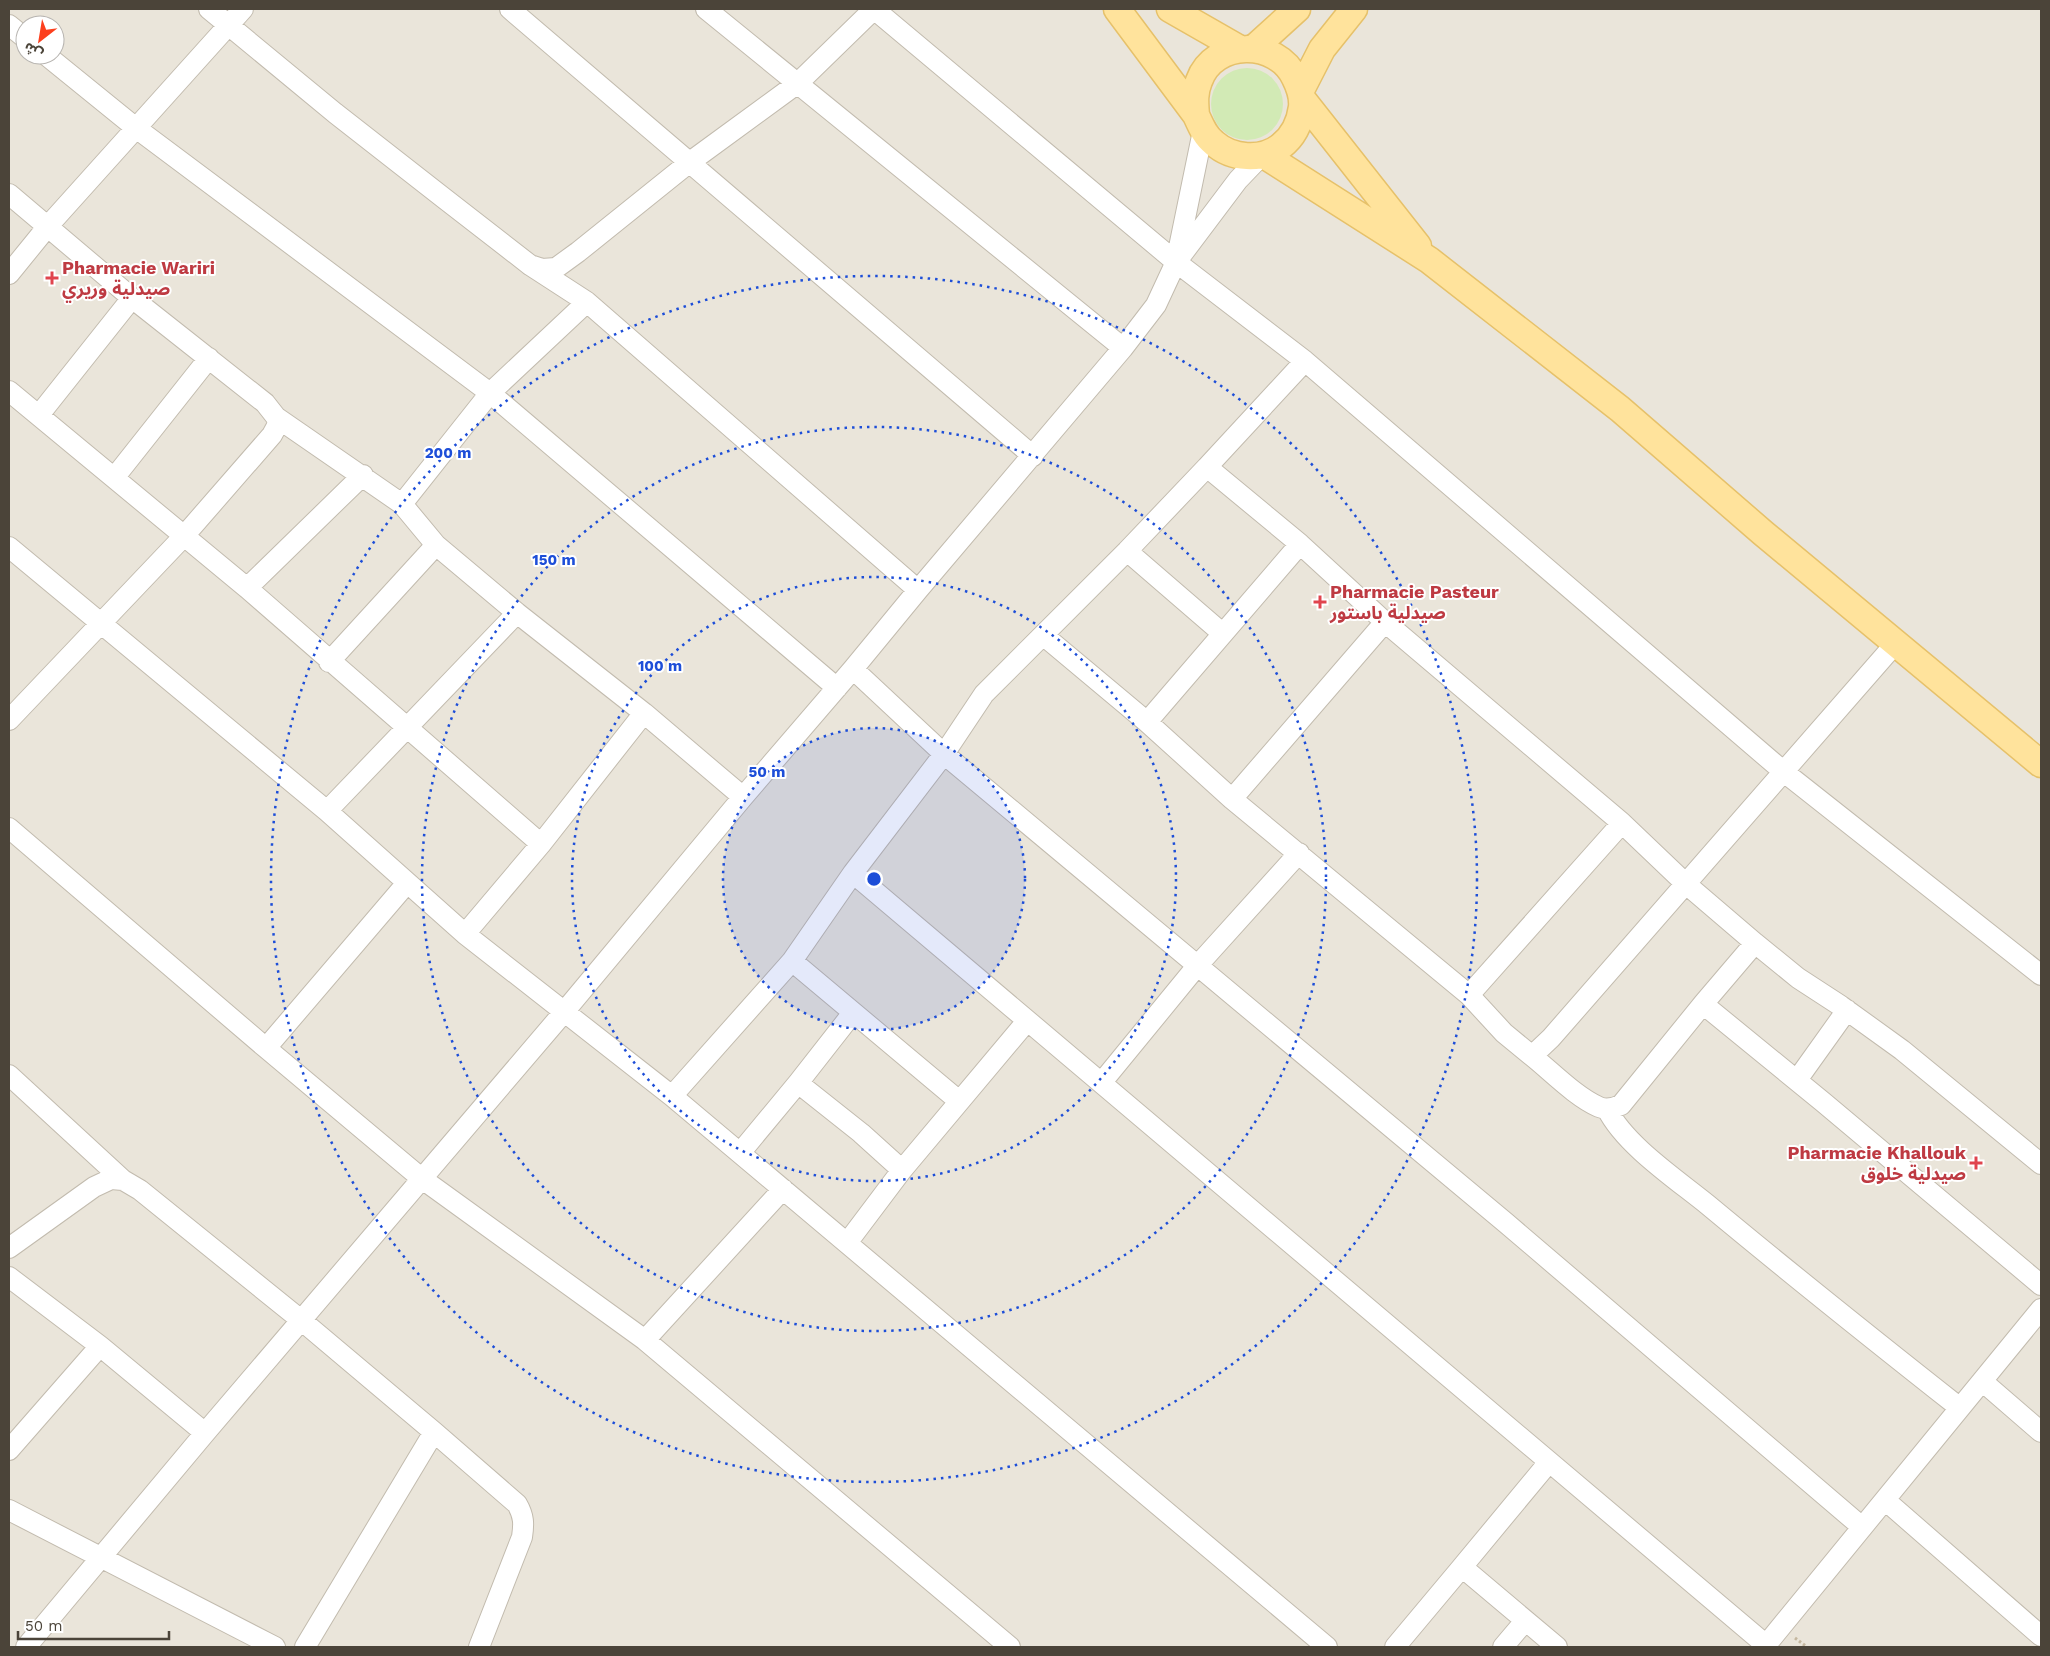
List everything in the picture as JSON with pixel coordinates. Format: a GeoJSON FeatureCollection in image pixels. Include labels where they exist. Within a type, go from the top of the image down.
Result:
{"type":"FeatureCollection","features":[{"type":"Feature","properties":{"kind":"main road"},"geometry":{"type":"LineString","coordinates":[[1117,9],[1214,143],[1228,152],[1244,156],[1262,155],[1280,147],[1293,134],[1300,118],[1302,95],[1322,49],[1354,9]]}},
{"type":"Feature","properties":{"kind":"main road"},"geometry":{"type":"LineString","coordinates":[[1170,9],[1247,49],[1267,52],[1280,58],[1290,68],[1302,95],[1429,260]]}},
{"type":"Feature","properties":{"kind":"main road"},"geometry":{"type":"LineString","coordinates":[[1199,123],[1194,97],[1199,80],[1209,65],[1224,54],[1247,49],[1297,9]]}},
{"type":"Feature","properties":{"kind":"main road"},"geometry":{"type":"LineString","coordinates":[[1262,155],[1429,260],[1620,409],[1896,644],[2041,764]]}},
{"type":"Feature","properties":{"kind":"street"},"geometry":{"type":"LineString","coordinates":[[209,9],[342,119],[530,265],[587,302],[918,590]]}},
{"type":"Feature","properties":{"kind":"street"},"geometry":{"type":"LineString","coordinates":[[9,274],[48,226],[244,9]]}},
{"type":"Feature","properties":{"kind":"street"},"geometry":{"type":"LineString","coordinates":[[510,9],[1033,456]]}},
{"type":"Feature","properties":{"kind":"street"},"geometry":{"type":"LineString","coordinates":[[706,9],[1123,348]]}},
{"type":"Feature","properties":{"kind":"street"},"geometry":{"type":"LineString","coordinates":[[530,265],[542,269],[556,268],[690,162],[798,83],[874,9],[1176,262],[1305,361],[1784,772],[2041,975]]}},
{"type":"Feature","properties":{"kind":"street"},"geometry":{"type":"LineString","coordinates":[[58,65],[136,128],[490,393],[837,688]]}},
{"type":"Feature","properties":{"kind":"street"},"geometry":{"type":"LineString","coordinates":[[1176,262],[1199,123]]}},
{"type":"Feature","properties":{"kind":"street"},"geometry":{"type":"LineString","coordinates":[[26,1647],[1123,348],[1156,305],[1176,262],[1238,180],[1262,155]]}},
{"type":"Feature","properties":{"kind":"street"},"geometry":{"type":"LineString","coordinates":[[9,194],[132,298],[210,358],[264,403],[276,417],[363,475],[402,504],[436,545],[517,613],[644,713],[743,797]]}},
{"type":"Feature","properties":{"kind":"street"},"geometry":{"type":"LineString","coordinates":[[39,414],[132,298]]}},
{"type":"Feature","properties":{"kind":"street"},"geometry":{"type":"LineString","coordinates":[[402,504],[490,393],[587,302]]}},
{"type":"Feature","properties":{"kind":"street"},"geometry":{"type":"LineString","coordinates":[[114,478],[210,358]]}},
{"type":"Feature","properties":{"kind":"street"},"geometry":{"type":"LineString","coordinates":[[672,1096],[792,961],[853,873],[944,754],[984,694],[1127,551],[1305,361]]}},
{"type":"Feature","properties":{"kind":"street"},"geometry":{"type":"LineString","coordinates":[[9,391],[247,588],[329,662],[541,844]]}},
{"type":"Feature","properties":{"kind":"street"},"geometry":{"type":"LineString","coordinates":[[9,720],[100,622],[184,536],[272,435],[278,424],[276,417]]}},
{"type":"Feature","properties":{"kind":"street"},"geometry":{"type":"LineString","coordinates":[[1207,467],[1300,544],[1385,622],[1622,823],[1686,884],[1755,943],[1798,978],[1848,1010],[1902,1050],[2041,1164]]}},
{"type":"Feature","properties":{"kind":"street"},"geometry":{"type":"LineString","coordinates":[[247,588],[363,475]]}},
{"type":"Feature","properties":{"kind":"street"},"geometry":{"type":"LineString","coordinates":[[1147,722],[1300,544]]}},
{"type":"Feature","properties":{"kind":"street"},"geometry":{"type":"LineString","coordinates":[[329,662],[436,545]]}},
{"type":"Feature","properties":{"kind":"street"},"geometry":{"type":"LineString","coordinates":[[9,547],[327,811],[465,934],[672,1096],[1327,1647]]}},
{"type":"Feature","properties":{"kind":"street"},"geometry":{"type":"LineString","coordinates":[[1127,551],[1222,633]]}},
{"type":"Feature","properties":{"kind":"street"},"geometry":{"type":"LineString","coordinates":[[327,811],[517,613]]}},
{"type":"Feature","properties":{"kind":"street"},"geometry":{"type":"LineString","coordinates":[[1232,799],[1385,622]]}},
{"type":"Feature","properties":{"kind":"street"},"geometry":{"type":"LineString","coordinates":[[1043,634],[1147,722],[1232,799],[1469,995],[1504,1033],[1599,1108],[1607,1109],[1621,1105],[1755,943]]}},
{"type":"Feature","properties":{"kind":"street"},"geometry":{"type":"LineString","coordinates":[[1532,1056],[1551,1038],[1896,644]]}},
{"type":"Feature","properties":{"kind":"street"},"geometry":{"type":"LineString","coordinates":[[853,669],[944,754],[1506,1223],[1862,1527]]}},
{"type":"Feature","properties":{"kind":"street"},"geometry":{"type":"LineString","coordinates":[[465,934],[541,844],[644,713]]}},
{"type":"Feature","properties":{"kind":"street"},"geometry":{"type":"LineString","coordinates":[[1469,995],[1622,823]]}},
{"type":"Feature","properties":{"kind":"street"},"geometry":{"type":"LineString","coordinates":[[9,828],[421,1178],[645,1340],[1010,1647]]}},
{"type":"Feature","properties":{"kind":"street"},"geometry":{"type":"LineString","coordinates":[[1102,1082],[1197,966],[1299,853]]}},
{"type":"Feature","properties":{"kind":"street"},"geometry":{"type":"LineString","coordinates":[[853,873],[1102,1082],[1765,1646],[2041,1309]]}},
{"type":"Feature","properties":{"kind":"street"},"geometry":{"type":"LineString","coordinates":[[266,1048],[407,883]]}},
{"type":"Feature","properties":{"kind":"street"},"geometry":{"type":"LineString","coordinates":[[792,961],[852,1014],[959,1101]]}},
{"type":"Feature","properties":{"kind":"street"},"geometry":{"type":"LineString","coordinates":[[1703,1004],[1797,1080],[2041,1285]]}},
{"type":"Feature","properties":{"kind":"street"},"geometry":{"type":"LineString","coordinates":[[1797,1080],[1848,1010]]}},
{"type":"Feature","properties":{"kind":"street"},"geometry":{"type":"LineString","coordinates":[[740,1153],[852,1014]]}},
{"type":"Feature","properties":{"kind":"street"},"geometry":{"type":"LineString","coordinates":[[847,1244],[902,1170],[1027,1021]]}},
{"type":"Feature","properties":{"kind":"street"},"geometry":{"type":"LineString","coordinates":[[9,1075],[123,1180],[140,1190],[301,1320],[507,1494],[522,1513],[524,1524],[522,1537],[479,1647]]}},
{"type":"Feature","properties":{"kind":"street"},"geometry":{"type":"LineString","coordinates":[[798,1082],[861,1133],[902,1170]]}},
{"type":"Feature","properties":{"kind":"street"},"geometry":{"type":"LineString","coordinates":[[1607,1109],[1621,1132],[1827,1303],[1960,1408]]}},
{"type":"Feature","properties":{"kind":"street"},"geometry":{"type":"LineString","coordinates":[[9,1248],[94,1188],[111,1179],[123,1180]]}},
{"type":"Feature","properties":{"kind":"street"},"geometry":{"type":"LineString","coordinates":[[645,1340],[783,1189]]}},
{"type":"Feature","properties":{"kind":"street"},"geometry":{"type":"LineString","coordinates":[[9,1277],[100,1346],[205,1433]]}},
{"type":"Feature","properties":{"kind":"street"},"geometry":{"type":"LineString","coordinates":[[9,1450],[100,1346]]}},
{"type":"Feature","properties":{"kind":"street"},"geometry":{"type":"LineString","coordinates":[[1982,1381],[2041,1432]]}},
{"type":"Feature","properties":{"kind":"street"},"geometry":{"type":"LineString","coordinates":[[305,1647],[434,1432]]}},
{"type":"Feature","properties":{"kind":"street"},"geometry":{"type":"LineString","coordinates":[[1396,1647],[1549,1462]]}},
{"type":"Feature","properties":{"kind":"street"},"geometry":{"type":"LineString","coordinates":[[1885,1500],[2041,1636]]}},
{"type":"Feature","properties":{"kind":"street"},"geometry":{"type":"LineString","coordinates":[[9,1510],[275,1647]]}},
{"type":"Feature","properties":{"kind":"street"},"geometry":{"type":"LineString","coordinates":[[1462,1567],[1557,1647]]}},
{"type":"Feature","properties":{"kind":"street"},"geometry":{"type":"LineString","coordinates":[[1503,1647],[1525,1621]]}},
{"type":"Feature","properties":{"kind":"shaded area"},"geometry":{"type":"Polygon","coordinates":[[[9,9],[2041,9],[2041,1647],[9,1647],[9,9]]]}},
{"type":"Feature","properties":{"kind":"green space"},"geometry":{"type":"Polygon","coordinates":[[[1247,68],[1267,74],[1277,84],[1283,104],[1277,124],[1267,134],[1247,140],[1227,134],[1217,124],[1211,104],[1217,84],[1227,74],[1247,68]]]}},
{"type":"Feature","properties":{"kind":"place","name":"Pharmacie Wariri صيدلية وريري"},"geometry":{"type":"Point","coordinates":[52,278]}},
{"type":"Feature","properties":{"kind":"place","name":"Pharmacie Pasteur صيدلية باستور"},"geometry":{"type":"Point","coordinates":[1320,602]}},
{"type":"Feature","properties":{"kind":"place","name":"Pharmacie Khallouk صيدلية خلوق"},"geometry":{"type":"Point","coordinates":[1976,1163]}}]}
